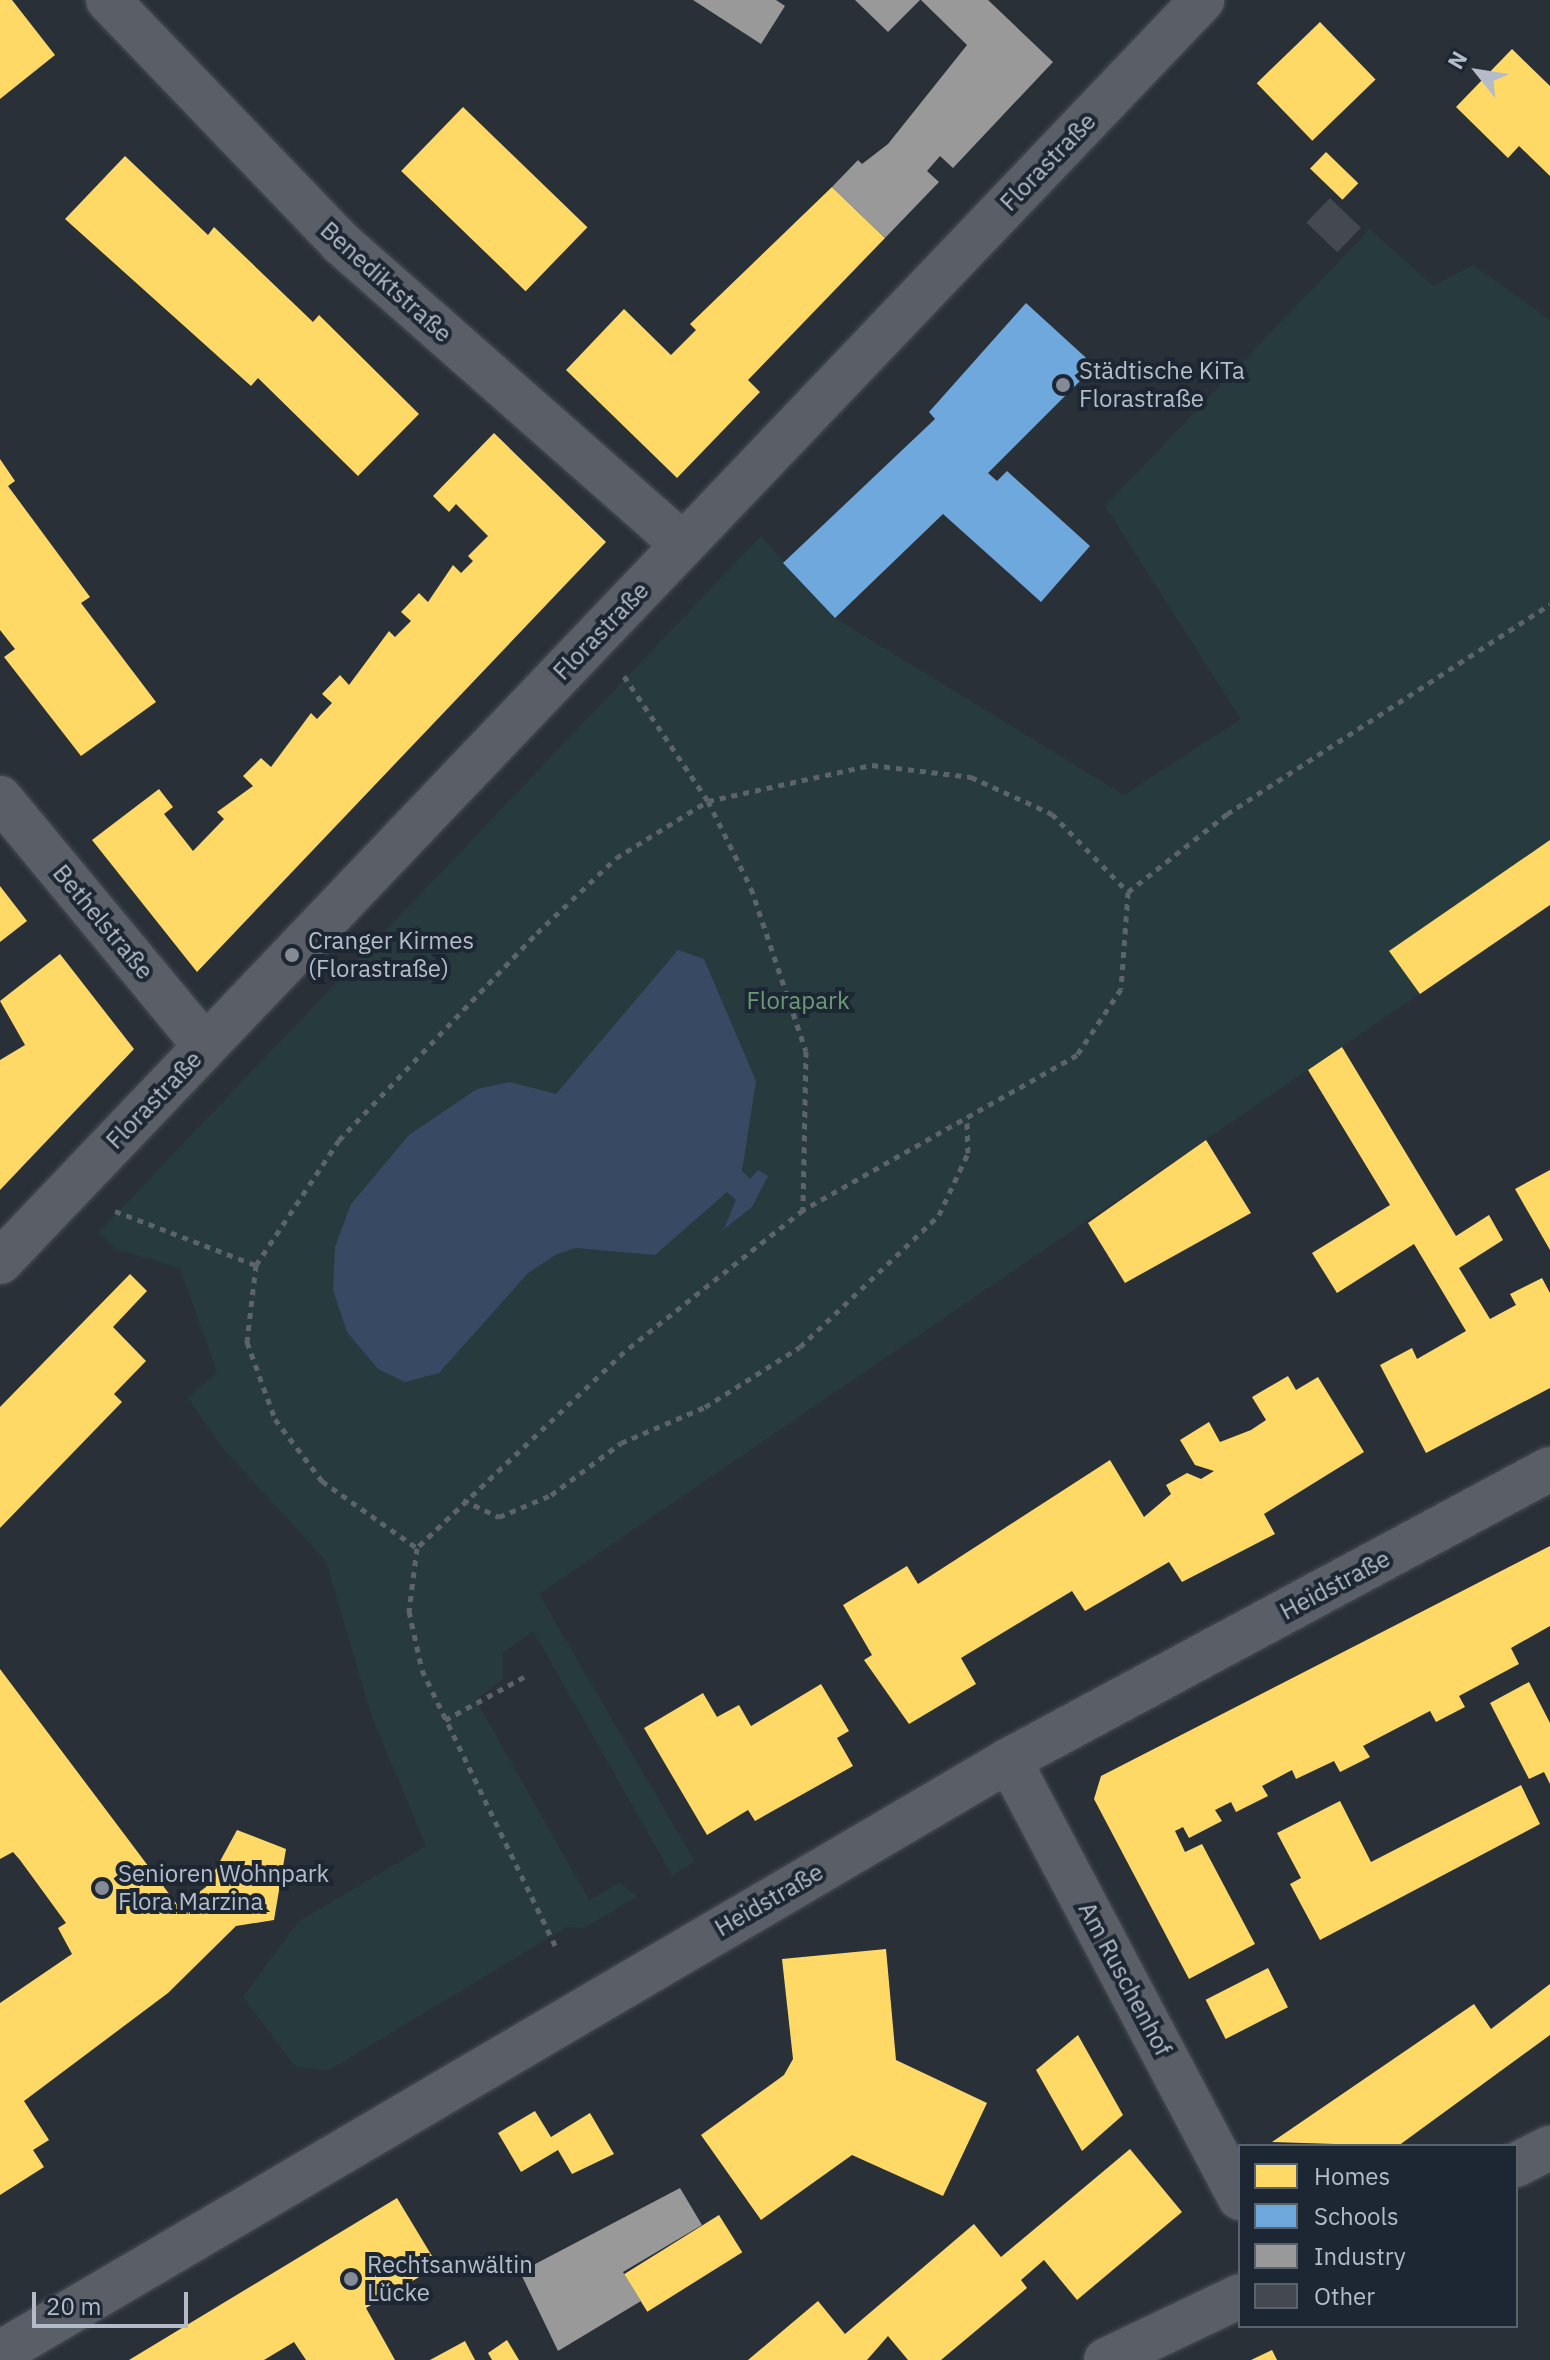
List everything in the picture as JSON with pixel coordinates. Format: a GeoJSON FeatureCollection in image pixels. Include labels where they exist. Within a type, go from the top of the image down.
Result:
{"type":"FeatureCollection","features":[{"type":"Feature","properties":{"kind":"street","name":"Benediktstraße"},"geometry":{"type":"LineString","coordinates":[[108,0],[341,243],[683,544]]}},
{"type":"Feature","properties":{"kind":"street","name":"Florastraße"},"geometry":{"type":"LineString","coordinates":[[0,1262],[1202,0]]}},
{"type":"Feature","properties":{"kind":"street","name":"Bethelstraße"},"geometry":{"type":"LineString","coordinates":[[0,798],[205,1046]]}},
{"type":"Feature","properties":{"kind":"street","name":"Heidstraße"},"geometry":{"type":"LineString","coordinates":[[0,2353],[1009,1760],[1550,1469]]}},
{"type":"Feature","properties":{"kind":"street","name":"Am Ruschenhof"},"geometry":{"type":"LineString","coordinates":[[1009,1760],[1238,2194]]}},
{"type":"Feature","properties":{"kind":"street"},"geometry":{"type":"LineString","coordinates":[[1518,2164],[1550,2148]]}},
{"type":"Feature","properties":{"kind":"street"},"geometry":{"type":"LineString","coordinates":[[1106,2360],[1238,2297]]}},
{"type":"Feature","properties":{"kind":"path"},"geometry":{"type":"LineString","coordinates":[[558,1951],[422,1670],[409,1611],[417,1548],[463,1500],[624,1352],[803,1210],[1077,1055],[1121,989],[1128,892],[1227,814],[1550,604]]}},
{"type":"Feature","properties":{"kind":"path"},"geometry":{"type":"LineString","coordinates":[[596,637],[708,801],[751,888],[806,1051],[803,1210]]}},
{"type":"Feature","properties":{"kind":"path"},"geometry":{"type":"LineString","coordinates":[[417,1548],[322,1481],[275,1419],[247,1342],[256,1265],[339,1140],[527,944],[616,858],[708,801],[872,765],[971,777],[1052,814],[1128,892]]}},
{"type":"Feature","properties":{"kind":"path"},"geometry":{"type":"LineString","coordinates":[[463,1500],[499,1517],[551,1495],[621,1443],[705,1407],[800,1347],[939,1215],[968,1153],[967,1117]]}},
{"type":"Feature","properties":{"kind":"path"},"geometry":{"type":"LineString","coordinates":[[79,1179],[112,1210],[256,1265]]}},
{"type":"Feature","properties":{"kind":"path"},"geometry":{"type":"LineString","coordinates":[[445,1720],[524,1677]]}},
{"type":"Feature","properties":{"kind":"green space","name":"Florapark"},"geometry":{"type":"Polygon","coordinates":[[[1370,229],[1433,286],[1473,265],[1550,320],[1550,905],[539,1594],[695,1862],[672,1875],[533,1631],[503,1653],[503,1679],[476,1700],[589,1900],[619,1883],[638,1896],[584,1928],[567,1927],[328,2071],[295,2066],[243,1997],[298,1922],[426,1846],[371,1714],[326,1561],[221,1446],[188,1398],[217,1372],[180,1268],[116,1249],[99,1232],[761,536],[835,618],[1124,795],[1241,719],[1105,506],[1370,229]]]}},
{"type":"Feature","properties":{"kind":"water"},"geometry":{"type":"Polygon","coordinates":[[[678,950],[704,959],[756,1081],[742,1171],[750,1179],[758,1170],[768,1176],[752,1207],[724,1229],[736,1200],[727,1192],[655,1255],[576,1248],[557,1254],[528,1273],[439,1373],[405,1382],[378,1369],[347,1332],[333,1290],[335,1247],[351,1204],[409,1135],[477,1089],[510,1082],[556,1094],[678,950]]]}},
{"type":"Feature","properties":{"kind":"building: Homes"},"geometry":{"type":"Polygon","coordinates":[[[0,0],[12,0],[55,55],[0,99],[0,0]]]}},
{"type":"Feature","properties":{"kind":"building: Homes"},"geometry":{"type":"Polygon","coordinates":[[[1320,22],[1376,80],[1312,141],[1257,83],[1320,22]]]}},
{"type":"Feature","properties":{"kind":"building: Homes"},"geometry":{"type":"Polygon","coordinates":[[[1512,49],[1550,86],[1550,176],[1519,146],[1508,158],[1456,107],[1512,49]]]}},
{"type":"Feature","properties":{"kind":"building: Homes"},"geometry":{"type":"Polygon","coordinates":[[[463,107],[587,227],[526,291],[401,171],[463,107]]]}},
{"type":"Feature","properties":{"kind":"building: Homes"},"geometry":{"type":"Polygon","coordinates":[[[1326,152],[1358,183],[1342,200],[1310,169],[1326,152]]]}},
{"type":"Feature","properties":{"kind":"building: Homes"},"geometry":{"type":"Polygon","coordinates":[[[125,156],[208,235],[214,227],[313,322],[319,315],[419,414],[358,476],[258,378],[251,386],[65,219],[125,156]]]}},
{"type":"Feature","properties":{"kind":"building: Homes"},"geometry":{"type":"Polygon","coordinates":[[[832,187],[885,238],[748,380],[760,392],[677,478],[566,370],[624,309],[671,355],[696,330],[690,324],[832,187]]]}},
{"type":"Feature","properties":{"kind":"building: Homes"},"geometry":{"type":"Polygon","coordinates":[[[494,433],[606,542],[197,972],[92,840],[159,789],[173,807],[164,814],[193,851],[224,819],[217,812],[253,786],[243,776],[261,758],[271,767],[311,713],[317,719],[332,703],[322,694],[340,675],[349,685],[389,631],[395,637],[411,621],[401,612],[419,593],[428,602],[453,565],[461,573],[473,561],[468,556],[488,536],[456,504],[449,512],[433,496],[494,433]]]}},
{"type":"Feature","properties":{"kind":"building: Homes"},"geometry":{"type":"Polygon","coordinates":[[[0,459],[15,481],[8,486],[90,597],[81,603],[156,702],[81,756],[4,657],[15,649],[0,630],[0,459]]]}},
{"type":"Feature","properties":{"kind":"building: Homes"},"geometry":{"type":"Polygon","coordinates":[[[1550,840],[1550,905],[1420,994],[1389,951],[1550,840]]]}},
{"type":"Feature","properties":{"kind":"building: Homes"},"geometry":{"type":"Polygon","coordinates":[[[0,886],[27,921],[0,942],[0,886]]]}},
{"type":"Feature","properties":{"kind":"building: Homes"},"geometry":{"type":"Polygon","coordinates":[[[60,954],[134,1049],[0,1190],[0,1060],[25,1045],[0,1001],[60,954]]]}},
{"type":"Feature","properties":{"kind":"building: Homes"},"geometry":{"type":"Polygon","coordinates":[[[1342,1047],[1456,1236],[1489,1215],[1503,1240],[1459,1268],[1490,1319],[1516,1305],[1510,1294],[1542,1278],[1550,1293],[1550,1388],[1426,1453],[1380,1365],[1412,1348],[1417,1359],[1466,1331],[1414,1244],[1337,1293],[1312,1253],[1390,1205],[1308,1070],[1342,1047]]]}},
{"type":"Feature","properties":{"kind":"building: Homes"},"geometry":{"type":"Polygon","coordinates":[[[1206,1140],[1251,1213],[1125,1283],[1088,1223],[1206,1140]]]}},
{"type":"Feature","properties":{"kind":"building: Homes"},"geometry":{"type":"Polygon","coordinates":[[[1550,1170],[1550,1250],[1515,1189],[1550,1170]]]}},
{"type":"Feature","properties":{"kind":"building: Homes"},"geometry":{"type":"Polygon","coordinates":[[[130,1274],[147,1291],[113,1327],[146,1361],[114,1394],[122,1402],[0,1528],[0,1407],[130,1274]]]}},
{"type":"Feature","properties":{"kind":"building: Homes"},"geometry":{"type":"Polygon","coordinates":[[[1288,1376],[1296,1390],[1318,1377],[1364,1452],[1264,1514],[1275,1534],[1182,1582],[1169,1562],[1085,1611],[1072,1591],[961,1658],[976,1684],[909,1724],[864,1660],[872,1655],[843,1605],[907,1566],[918,1584],[1110,1460],[1144,1517],[1171,1494],[1166,1485],[1187,1473],[1201,1479],[1214,1471],[1195,1465],[1180,1440],[1209,1422],[1220,1442],[1251,1430],[1266,1420],[1252,1397],[1288,1376]]]}},
{"type":"Feature","properties":{"kind":"building: Homes"},"geometry":{"type":"Polygon","coordinates":[[[1550,1546],[1550,1626],[1511,1648],[1519,1664],[1459,1696],[1465,1707],[1436,1722],[1430,1711],[1363,1746],[1370,1757],[1340,1772],[1334,1761],[1296,1779],[1292,1770],[1262,1786],[1268,1796],[1236,1812],[1231,1802],[1215,1810],[1222,1821],[1189,1838],[1183,1827],[1175,1831],[1185,1852],[1202,1844],[1255,1944],[1189,1979],[1094,1799],[1101,1776],[1550,1546]]]}},
{"type":"Feature","properties":{"kind":"building: Homes","name":"Senioren Wohnpark Flora Marzina"},"geometry":{"type":"Polygon","coordinates":[[[0,1669],[179,1907],[206,1887],[237,1830],[286,1849],[274,1920],[236,1926],[168,1993],[24,2101],[49,2140],[33,2150],[44,2167],[0,2195],[0,2003],[72,1954],[58,1928],[66,1923],[20,1860],[13,1852],[0,1859],[0,1669]]]}},
{"type":"Feature","properties":{"kind":"building: Homes"},"geometry":{"type":"Polygon","coordinates":[[[1529,1682],[1550,1723],[1550,1784],[1544,1772],[1529,1779],[1490,1703],[1529,1682]]]}},
{"type":"Feature","properties":{"kind":"building: Homes"},"geometry":{"type":"Polygon","coordinates":[[[821,1684],[849,1731],[837,1738],[853,1766],[755,1821],[748,1810],[707,1835],[644,1728],[703,1693],[717,1717],[739,1705],[751,1726],[821,1684]]]}},
{"type":"Feature","properties":{"kind":"building: Homes"},"geometry":{"type":"Polygon","coordinates":[[[1521,1785],[1540,1824],[1320,1940],[1290,1884],[1301,1878],[1277,1833],[1340,1801],[1371,1862],[1521,1785]]]}},
{"type":"Feature","properties":{"kind":"building: Homes"},"geometry":{"type":"Polygon","coordinates":[[[886,1949],[896,2060],[987,2103],[943,2196],[852,2155],[761,2220],[701,2135],[784,2075],[793,2059],[782,1959],[886,1949]]]}},
{"type":"Feature","properties":{"kind":"building: Homes"},"geometry":{"type":"Polygon","coordinates":[[[1268,1968],[1288,2007],[1226,2039],[1206,2000],[1268,1968]]]}},
{"type":"Feature","properties":{"kind":"building: Homes"},"geometry":{"type":"Polygon","coordinates":[[[1550,1984],[1550,2035],[1401,2144],[1272,2142],[1474,2004],[1491,2029],[1550,1984]]]}},
{"type":"Feature","properties":{"kind":"building: Homes"},"geometry":{"type":"Polygon","coordinates":[[[1078,2035],[1123,2115],[1082,2151],[1036,2070],[1078,2035]]]}},
{"type":"Feature","properties":{"kind":"building: Homes"},"geometry":{"type":"Polygon","coordinates":[[[535,2111],[551,2137],[590,2113],[614,2154],[572,2174],[558,2150],[521,2172],[498,2133],[535,2111]]]}},
{"type":"Feature","properties":{"kind":"building: Homes"},"geometry":{"type":"Polygon","coordinates":[[[1130,2149],[1182,2212],[1077,2300],[1044,2260],[1021,2280],[1027,2288],[941,2360],[908,2360],[888,2336],[867,2360],[748,2360],[818,2301],[845,2334],[974,2224],[1001,2257],[1130,2149]]]}},
{"type":"Feature","properties":{"kind":"building: Homes"},"geometry":{"type":"Polygon","coordinates":[[[397,2198],[438,2266],[366,2308],[395,2360],[306,2360],[294,2342],[264,2360],[129,2360],[397,2198]]]}},
{"type":"Feature","properties":{"kind":"building: Homes"},"geometry":{"type":"Polygon","coordinates":[[[719,2215],[742,2252],[647,2312],[624,2274],[719,2215]]]}},
{"type":"Feature","properties":{"kind":"building: Homes"},"geometry":{"type":"Polygon","coordinates":[[[507,2340],[519,2360],[492,2360],[488,2353],[507,2340]]]}},
{"type":"Feature","properties":{"kind":"building: Homes"},"geometry":{"type":"Polygon","coordinates":[[[465,2341],[475,2360],[430,2360],[465,2341]]]}},
{"type":"Feature","properties":{"kind":"building: Homes"},"geometry":{"type":"Polygon","coordinates":[[[1272,2350],[1277,2360],[1251,2360],[1272,2350]]]}},
{"type":"Feature","properties":{"kind":"building: Schools"},"geometry":{"type":"Polygon","coordinates":[[[1026,303],[1095,366],[988,473],[997,481],[1007,471],[1090,546],[1041,602],[943,514],[835,618],[783,563],[935,419],[929,412],[1026,303]]]}},
{"type":"Feature","properties":{"kind":"building: Industry"},"geometry":{"type":"Polygon","coordinates":[[[693,0],[776,0],[785,6],[761,44],[693,0]]]}},
{"type":"Feature","properties":{"kind":"building: Industry"},"geometry":{"type":"Polygon","coordinates":[[[855,0],[920,0],[888,32],[855,0]]]}},
{"type":"Feature","properties":{"kind":"building: Industry"},"geometry":{"type":"Polygon","coordinates":[[[921,0],[988,0],[1053,62],[953,168],[940,156],[927,171],[939,182],[885,238],[832,187],[858,160],[862,164],[888,144],[967,45],[921,0]]]}},
{"type":"Feature","properties":{"kind":"building: Industry"},"geometry":{"type":"Polygon","coordinates":[[[680,2188],[702,2225],[623,2272],[641,2301],[558,2351],[520,2272],[680,2188]]]}},
{"type":"Feature","properties":{"kind":"building: Other"},"geometry":{"type":"Polygon","coordinates":[[[1330,198],[1361,228],[1337,252],[1306,222],[1330,198]]]}},
{"type":"Feature","properties":{"kind":"place","name":"Städtische KiTa Florastraße"},"geometry":{"type":"Point","coordinates":[1063,385]}},
{"type":"Feature","properties":{"kind":"place","name":"Cranger Kirmes (Florastraße)"},"geometry":{"type":"Point","coordinates":[292,955]}},
{"type":"Feature","properties":{"kind":"place","name":"Senioren Wohnpark Flora Marzina"},"geometry":{"type":"Point","coordinates":[102,1888]}},
{"type":"Feature","properties":{"kind":"place","name":"Rechtsanwältin Lücke"},"geometry":{"type":"Point","coordinates":[351,2279]}}]}
